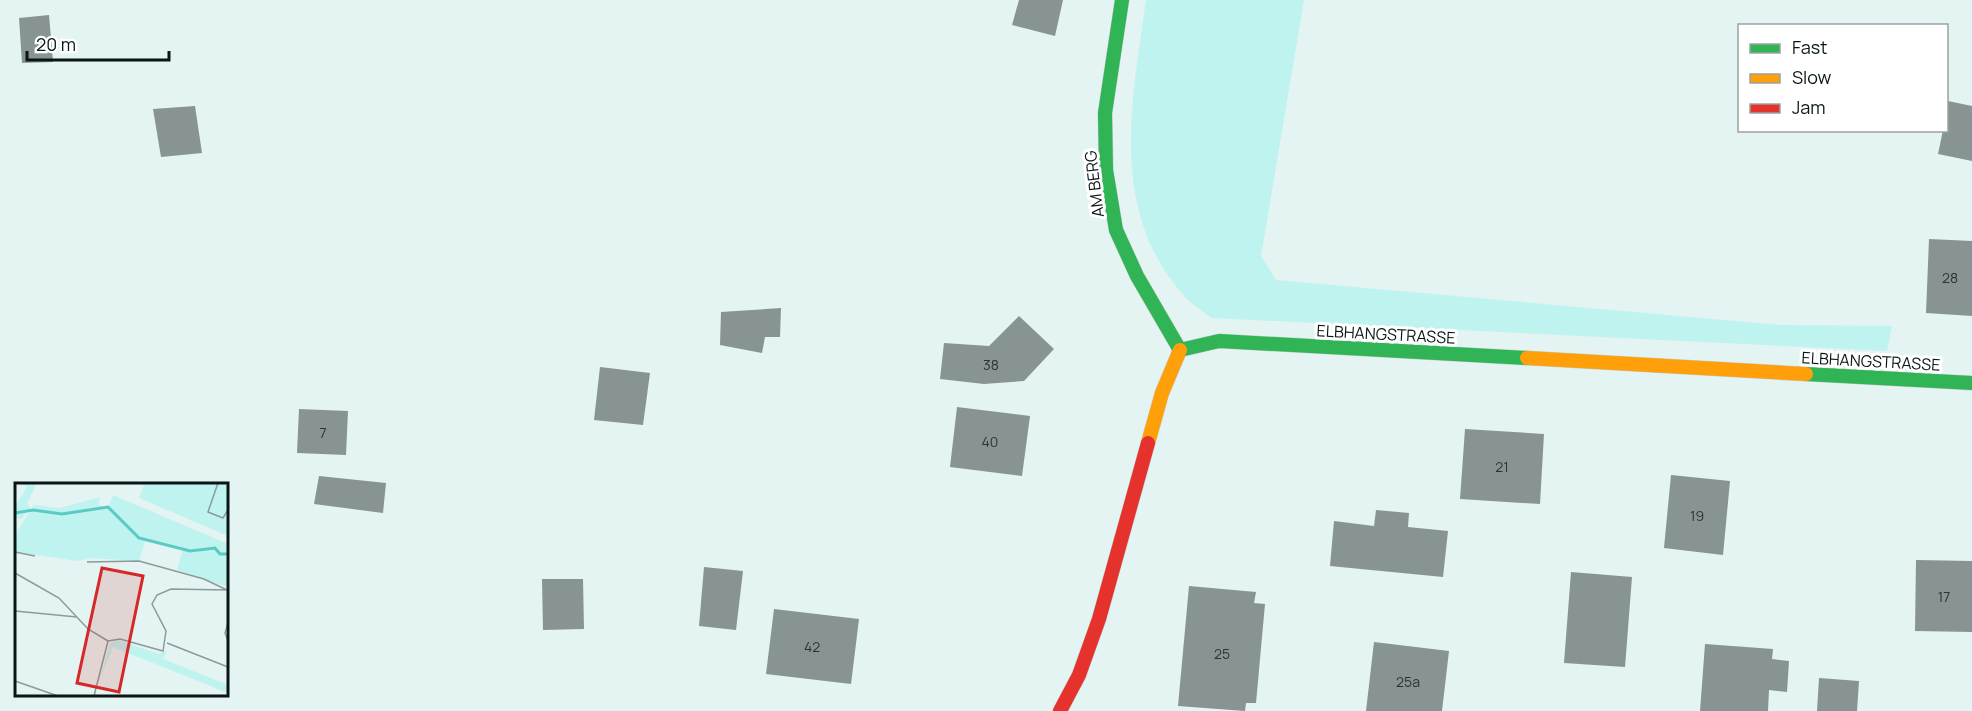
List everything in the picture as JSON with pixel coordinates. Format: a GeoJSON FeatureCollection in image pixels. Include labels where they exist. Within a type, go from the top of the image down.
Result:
{"type":"FeatureCollection","features":[{"type":"Feature","properties":{"kind":"street","name":"AM BERG"},"geometry":{"type":"LineString","coordinates":[[1122,0],[1105,113],[1106,170],[1116,230],[1137,276],[1180,350]]}},
{"type":"Feature","properties":{"kind":"street","name":"ELBHANGSTRASSE"},"geometry":{"type":"LineString","coordinates":[[1180,350],[1219,341],[1972,383]]}},
{"type":"Feature","properties":{"kind":"street"},"geometry":{"type":"LineString","coordinates":[[1060,711],[1079,675],[1099,619],[1162,393],[1180,350]]}},
{"type":"Feature","properties":{"kind":"shaded area"},"geometry":{"type":"Polygon","coordinates":[[[1146,0],[1304,0],[1261,256],[1276,280],[1780,325],[1892,326],[1887,351],[1212,318],[1183,295],[1158,258],[1143,224],[1134,188],[1131,152],[1132,114],[1146,0]]]}},
{"type":"Feature","properties":{"kind":"building"},"geometry":{"type":"Polygon","coordinates":[[[1019,0],[1063,0],[1055,36],[1012,25],[1019,0]]]}},
{"type":"Feature","properties":{"kind":"building"},"geometry":{"type":"Polygon","coordinates":[[[49,15],[53,62],[22,63],[19,18],[49,15]]]}},
{"type":"Feature","properties":{"kind":"building"},"geometry":{"type":"Polygon","coordinates":[[[1948,101],[1972,106],[1972,161],[1938,154],[1943,132],[1948,132],[1948,101]]]}},
{"type":"Feature","properties":{"kind":"building"},"geometry":{"type":"Polygon","coordinates":[[[195,106],[202,153],[161,157],[153,109],[195,106]]]}},
{"type":"Feature","properties":{"kind":"building"},"geometry":{"type":"Polygon","coordinates":[[[1929,239],[1972,241],[1972,316],[1926,313],[1929,239]]]}},
{"type":"Feature","properties":{"kind":"building"},"geometry":{"type":"Polygon","coordinates":[[[781,308],[780,337],[765,337],[762,353],[720,345],[721,312],[781,308]]]}},
{"type":"Feature","properties":{"kind":"building"},"geometry":{"type":"Polygon","coordinates":[[[1019,316],[1054,349],[1024,381],[984,384],[940,379],[944,343],[989,346],[1019,316]]]}},
{"type":"Feature","properties":{"kind":"building"},"geometry":{"type":"Polygon","coordinates":[[[600,367],[650,373],[643,425],[594,420],[600,367]]]}},
{"type":"Feature","properties":{"kind":"building"},"geometry":{"type":"Polygon","coordinates":[[[957,407],[1030,416],[1022,476],[950,467],[957,407]]]}},
{"type":"Feature","properties":{"kind":"building"},"geometry":{"type":"Polygon","coordinates":[[[299,409],[348,411],[346,455],[297,453],[299,409]]]}},
{"type":"Feature","properties":{"kind":"building"},"geometry":{"type":"Polygon","coordinates":[[[1465,429],[1544,434],[1540,504],[1460,499],[1465,429]]]}},
{"type":"Feature","properties":{"kind":"building"},"geometry":{"type":"Polygon","coordinates":[[[1671,475],[1730,481],[1723,555],[1664,548],[1671,475]]]}},
{"type":"Feature","properties":{"kind":"building"},"geometry":{"type":"Polygon","coordinates":[[[319,476],[386,483],[383,513],[314,504],[319,476]]]}},
{"type":"Feature","properties":{"kind":"building"},"geometry":{"type":"Polygon","coordinates":[[[1376,510],[1409,513],[1408,527],[1448,531],[1443,577],[1330,566],[1334,521],[1374,526],[1376,510]]]}},
{"type":"Feature","properties":{"kind":"building"},"geometry":{"type":"Polygon","coordinates":[[[1916,560],[1972,561],[1972,632],[1915,631],[1916,560]]]}},
{"type":"Feature","properties":{"kind":"building"},"geometry":{"type":"Polygon","coordinates":[[[704,567],[743,571],[736,630],[699,626],[704,567]]]}},
{"type":"Feature","properties":{"kind":"building"},"geometry":{"type":"Polygon","coordinates":[[[1571,572],[1632,577],[1625,667],[1564,663],[1571,572]]]}},
{"type":"Feature","properties":{"kind":"building"},"geometry":{"type":"Polygon","coordinates":[[[542,579],[583,579],[584,629],[543,630],[542,579]]]}},
{"type":"Feature","properties":{"kind":"building"},"geometry":{"type":"Polygon","coordinates":[[[1189,586],[1256,592],[1254,603],[1265,604],[1256,703],[1246,703],[1245,711],[1178,706],[1189,586]]]}},
{"type":"Feature","properties":{"kind":"building"},"geometry":{"type":"Polygon","coordinates":[[[774,609],[859,619],[851,684],[766,674],[774,609]]]}},
{"type":"Feature","properties":{"kind":"building"},"geometry":{"type":"Polygon","coordinates":[[[1374,642],[1449,651],[1442,711],[1366,711],[1374,642]]]}},
{"type":"Feature","properties":{"kind":"building"},"geometry":{"type":"Polygon","coordinates":[[[1705,644],[1773,649],[1772,659],[1789,661],[1787,692],[1769,690],[1768,711],[1700,711],[1705,644]]]}},
{"type":"Feature","properties":{"kind":"building"},"geometry":{"type":"Polygon","coordinates":[[[1819,678],[1859,681],[1857,711],[1817,711],[1819,678]]]}},
{"type":"Feature","properties":{"kind":"traffic: fast"},"geometry":{"type":"LineString","coordinates":[[1122,0],[1105,113],[1106,170],[1116,230],[1137,276],[1180,350]]}},
{"type":"Feature","properties":{"kind":"traffic: fast"},"geometry":{"type":"LineString","coordinates":[[1180,350],[1219,341],[1527,358]]}},
{"type":"Feature","properties":{"kind":"traffic: fast"},"geometry":{"type":"LineString","coordinates":[[1806,374],[1972,383]]}},
{"type":"Feature","properties":{"kind":"traffic: slow"},"geometry":{"type":"LineString","coordinates":[[1148,443],[1162,393],[1180,350]]}},
{"type":"Feature","properties":{"kind":"traffic: slow"},"geometry":{"type":"LineString","coordinates":[[1527,358],[1806,374]]}},
{"type":"Feature","properties":{"kind":"traffic: jam"},"geometry":{"type":"LineString","coordinates":[[1060,711],[1079,675],[1099,619],[1148,443]]}}]}
